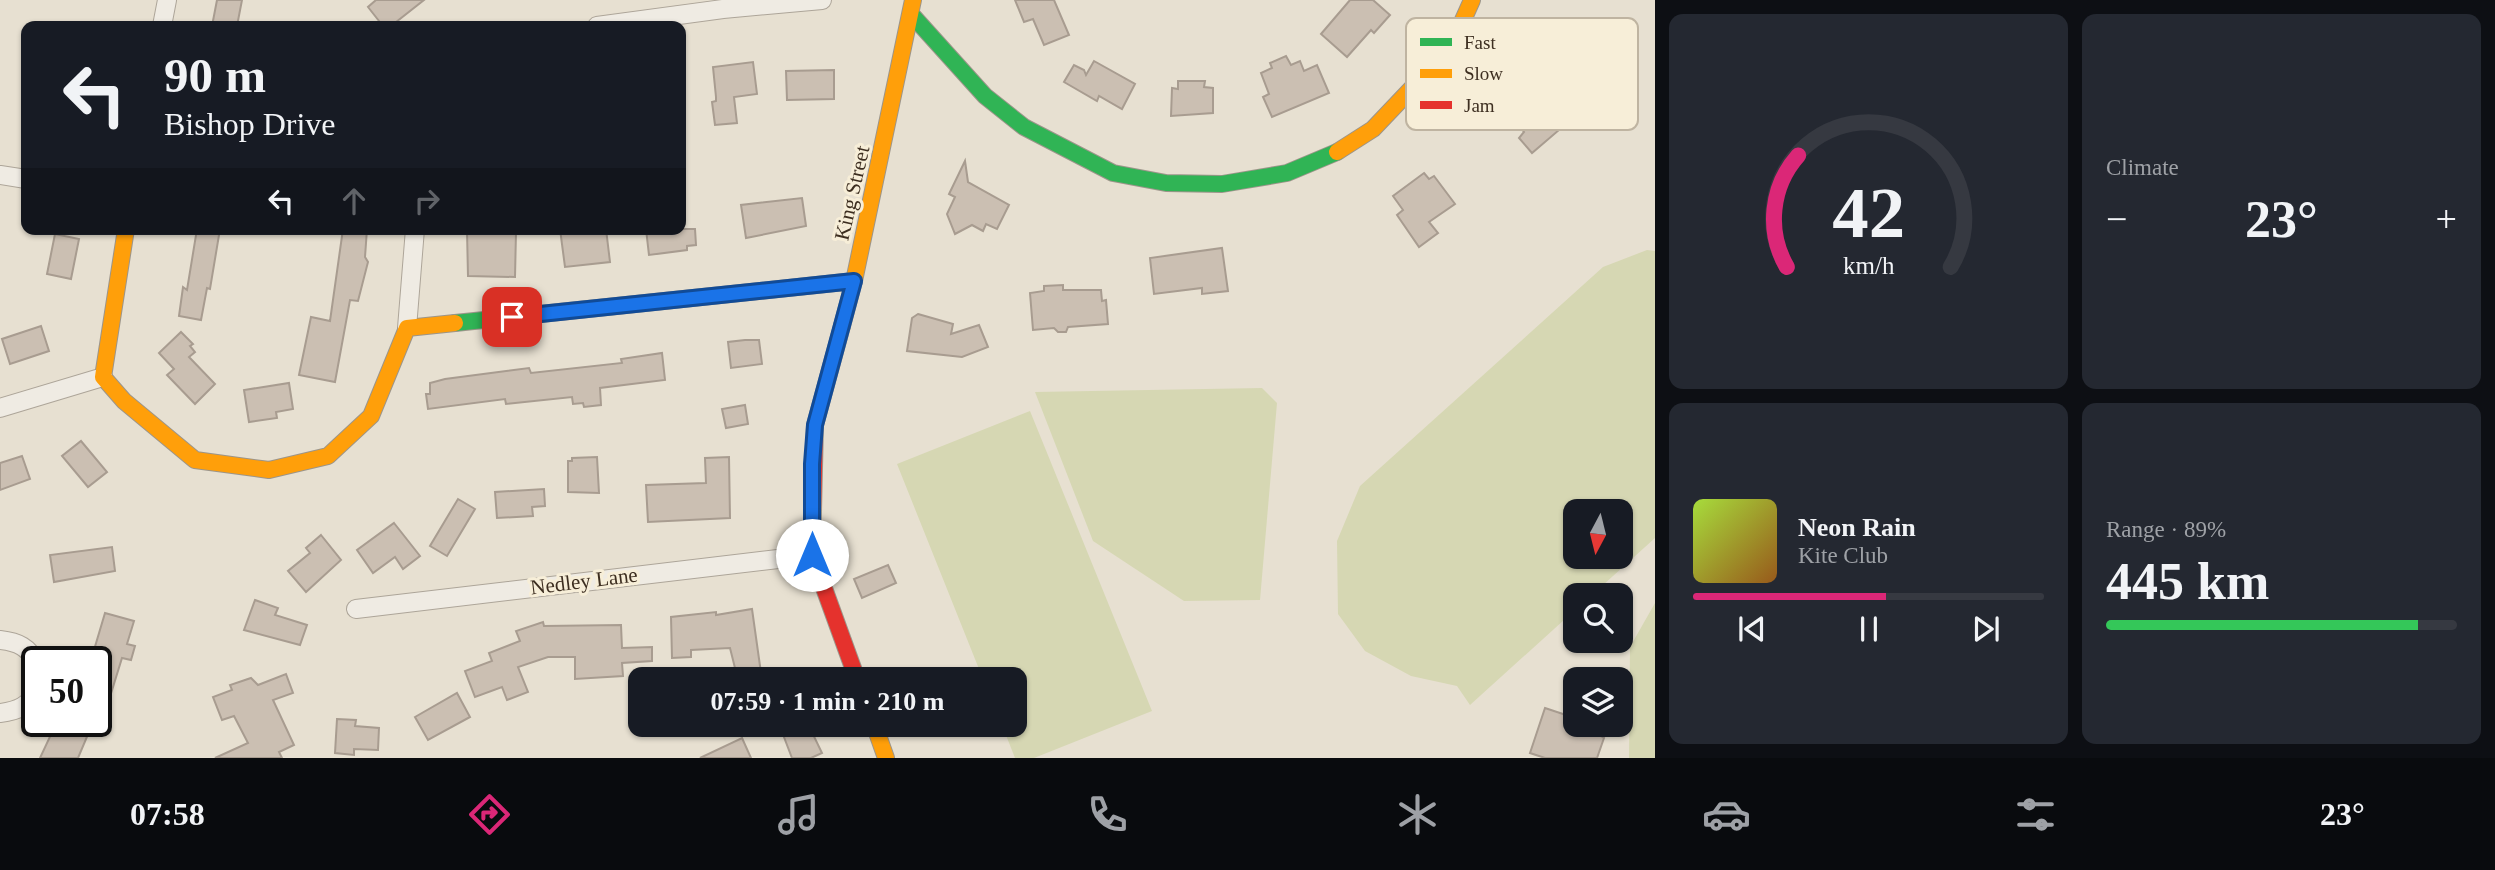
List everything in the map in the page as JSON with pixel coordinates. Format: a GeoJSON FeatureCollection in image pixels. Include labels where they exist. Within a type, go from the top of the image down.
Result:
{"type":"FeatureCollection","features":[{"type":"Feature","properties":{"kind":"street"},"geometry":{"type":"LineString","coordinates":[[163,21],[167,0]]}},
{"type":"Feature","properties":{"kind":"street"},"geometry":{"type":"LineString","coordinates":[[634,21],[822,0]]}},
{"type":"Feature","properties":{"kind":"street"},"geometry":{"type":"LineString","coordinates":[[1464,18],[1472,0]]}},
{"type":"Feature","properties":{"kind":"street"},"geometry":{"type":"LineString","coordinates":[[912,7],[985,96],[1024,127],[1113,173],[1166,183],[1222,184],[1298,169],[1331,158],[1373,129],[1406,94]]}},
{"type":"Feature","properties":{"kind":"street","name":"King Street"},"geometry":{"type":"LineString","coordinates":[[853,667],[812,555],[815,425],[854,281],[912,7]]}},
{"type":"Feature","properties":{"kind":"street"},"geometry":{"type":"LineString","coordinates":[[0,175],[21,178]]}},
{"type":"Feature","properties":{"kind":"street"},"geometry":{"type":"LineString","coordinates":[[103,377],[125,235]]}},
{"type":"Feature","properties":{"kind":"street"},"geometry":{"type":"LineString","coordinates":[[103,377],[124,401],[195,460],[269,470],[328,456],[371,416],[407,328],[415,235]]}},
{"type":"Feature","properties":{"kind":"street"},"geometry":{"type":"LineString","coordinates":[[407,328],[854,281]]}},
{"type":"Feature","properties":{"kind":"street"},"geometry":{"type":"LineString","coordinates":[[0,408],[103,377]]}},
{"type":"Feature","properties":{"kind":"street","name":"Nedley Lane"},"geometry":{"type":"LineString","coordinates":[[356,609],[812,555]]}},
{"type":"Feature","properties":{"kind":"street"},"geometry":{"type":"LineString","coordinates":[[0,640],[22,646]]}},
{"type":"Feature","properties":{"kind":"street"},"geometry":{"type":"LineString","coordinates":[[0,713],[21,708]]}},
{"type":"Feature","properties":{"kind":"street"},"geometry":{"type":"LineString","coordinates":[[879,737],[886,758]]}},
{"type":"Feature","properties":{"kind":"green space"},"geometry":{"type":"Polygon","coordinates":[[[1647,250],[1655,251],[1655,538],[1633,558],[1633,499],[1563,499],[1563,569],[1621,569],[1605,583],[1563,583],[1563,621],[1470,705],[1457,686],[1411,676],[1365,651],[1338,614],[1337,541],[1360,486],[1603,267],[1647,250]]]}},
{"type":"Feature","properties":{"kind":"green space"},"geometry":{"type":"Polygon","coordinates":[[[1262,388],[1277,403],[1260,600],[1184,601],[1093,541],[1035,392],[1262,388]]]}},
{"type":"Feature","properties":{"kind":"green space"},"geometry":{"type":"Polygon","coordinates":[[[1030,411],[1152,711],[1034,758],[1015,758],[1007,737],[1027,737],[1027,667],[978,667],[897,464],[1030,411]]]}},
{"type":"Feature","properties":{"kind":"green space"},"geometry":{"type":"Polygon","coordinates":[[[1655,603],[1655,758],[1629,758],[1629,737],[1633,737],[1633,667],[1630,667],[1633,642],[1655,603]]]}},
{"type":"Feature","properties":{"kind":"building"},"geometry":{"type":"Polygon","coordinates":[[[217,0],[242,0],[238,21],[213,21],[217,0]]]}},
{"type":"Feature","properties":{"kind":"building"},"geometry":{"type":"Polygon","coordinates":[[[376,0],[424,0],[397,21],[379,21],[368,7],[376,0]]]}},
{"type":"Feature","properties":{"kind":"building"},"geometry":{"type":"Polygon","coordinates":[[[1015,0],[1054,0],[1069,35],[1044,45],[1033,19],[1024,22],[1015,0]]]}},
{"type":"Feature","properties":{"kind":"building"},"geometry":{"type":"Polygon","coordinates":[[[1350,0],[1373,0],[1390,15],[1374,33],[1371,30],[1347,57],[1321,34],[1350,0]]]}},
{"type":"Feature","properties":{"kind":"building"},"geometry":{"type":"Polygon","coordinates":[[[1286,56],[1291,65],[1300,61],[1304,71],[1317,65],[1329,93],[1272,117],[1263,97],[1269,94],[1261,73],[1272,68],[1270,63],[1286,56]]]}},
{"type":"Feature","properties":{"kind":"building"},"geometry":{"type":"Polygon","coordinates":[[[1094,61],[1135,84],[1122,109],[1099,96],[1097,101],[1064,82],[1074,65],[1084,70],[1086,75],[1094,61]]]}},
{"type":"Feature","properties":{"kind":"building"},"geometry":{"type":"Polygon","coordinates":[[[753,62],[757,94],[734,97],[737,123],[715,125],[712,102],[716,101],[713,67],[753,62]]]}},
{"type":"Feature","properties":{"kind":"building"},"geometry":{"type":"Polygon","coordinates":[[[834,70],[834,99],[787,100],[786,71],[834,70]]]}},
{"type":"Feature","properties":{"kind":"building"},"geometry":{"type":"Polygon","coordinates":[[[1178,81],[1205,81],[1204,87],[1213,88],[1213,113],[1171,116],[1172,88],[1178,89],[1178,81]]]}},
{"type":"Feature","properties":{"kind":"building"},"geometry":{"type":"Polygon","coordinates":[[[1522,130],[1559,130],[1532,153],[1519,138],[1524,132],[1522,130]]]}},
{"type":"Feature","properties":{"kind":"building"},"geometry":{"type":"Polygon","coordinates":[[[965,161],[968,182],[1009,205],[997,229],[986,224],[983,231],[972,225],[955,234],[947,214],[955,197],[949,194],[965,161]]]}},
{"type":"Feature","properties":{"kind":"building"},"geometry":{"type":"Polygon","coordinates":[[[1424,173],[1429,179],[1434,176],[1455,204],[1429,222],[1438,233],[1419,247],[1397,215],[1403,210],[1393,196],[1424,173]]]}},
{"type":"Feature","properties":{"kind":"building"},"geometry":{"type":"Polygon","coordinates":[[[802,198],[806,226],[746,238],[741,205],[802,198]]]}},
{"type":"Feature","properties":{"kind":"building"},"geometry":{"type":"Polygon","coordinates":[[[686,229],[695,229],[696,245],[687,246],[687,250],[649,255],[647,235],[686,235],[686,229]]]}},
{"type":"Feature","properties":{"kind":"building"},"geometry":{"type":"Polygon","coordinates":[[[55,235],[79,239],[71,279],[47,274],[55,235]]]}},
{"type":"Feature","properties":{"kind":"building"},"geometry":{"type":"Polygon","coordinates":[[[196,235],[219,235],[210,289],[207,288],[201,320],[179,316],[183,287],[187,290],[196,235]]]}},
{"type":"Feature","properties":{"kind":"building"},"geometry":{"type":"Polygon","coordinates":[[[342,235],[367,235],[365,257],[368,262],[358,301],[350,300],[335,382],[299,375],[311,317],[330,321],[342,235]]]}},
{"type":"Feature","properties":{"kind":"building"},"geometry":{"type":"Polygon","coordinates":[[[467,235],[516,235],[515,277],[468,276],[467,235]]]}},
{"type":"Feature","properties":{"kind":"building"},"geometry":{"type":"Polygon","coordinates":[[[561,235],[607,235],[610,262],[565,267],[561,235]]]}},
{"type":"Feature","properties":{"kind":"building"},"geometry":{"type":"Polygon","coordinates":[[[1222,248],[1228,291],[1202,294],[1202,288],[1154,294],[1150,258],[1222,248]]]}},
{"type":"Feature","properties":{"kind":"building"},"geometry":{"type":"Polygon","coordinates":[[[1063,285],[1063,290],[1101,290],[1102,301],[1106,300],[1108,324],[1068,327],[1066,332],[1058,332],[1054,328],[1033,330],[1030,293],[1044,291],[1044,286],[1063,285]]]}},
{"type":"Feature","properties":{"kind":"building"},"geometry":{"type":"Polygon","coordinates":[[[918,314],[953,324],[951,334],[979,325],[988,347],[962,357],[907,351],[912,318],[918,314]]]}},
{"type":"Feature","properties":{"kind":"building"},"geometry":{"type":"Polygon","coordinates":[[[41,326],[49,351],[10,364],[2,339],[41,326]]]}},
{"type":"Feature","properties":{"kind":"building"},"geometry":{"type":"Polygon","coordinates":[[[181,332],[193,344],[190,346],[195,352],[189,357],[215,384],[195,404],[167,375],[174,369],[159,353],[181,332]]]}},
{"type":"Feature","properties":{"kind":"building"},"geometry":{"type":"Polygon","coordinates":[[[759,340],[762,364],[731,368],[728,342],[759,340]]]}},
{"type":"Feature","properties":{"kind":"building"},"geometry":{"type":"Polygon","coordinates":[[[662,353],[665,380],[600,388],[601,405],[584,407],[583,403],[573,404],[572,397],[506,404],[505,399],[428,409],[426,394],[430,394],[430,383],[445,379],[529,368],[531,373],[622,363],[621,359],[662,353]]]}},
{"type":"Feature","properties":{"kind":"building"},"geometry":{"type":"Polygon","coordinates":[[[289,383],[293,409],[276,412],[277,418],[249,422],[244,390],[289,383]]]}},
{"type":"Feature","properties":{"kind":"building"},"geometry":{"type":"Polygon","coordinates":[[[745,405],[748,424],[726,428],[722,409],[745,405]]]}},
{"type":"Feature","properties":{"kind":"building"},"geometry":{"type":"Polygon","coordinates":[[[81,441],[107,472],[88,487],[62,456],[81,441]]]}},
{"type":"Feature","properties":{"kind":"building"},"geometry":{"type":"Polygon","coordinates":[[[22,456],[30,479],[0,490],[0,463],[22,456]]]}},
{"type":"Feature","properties":{"kind":"building"},"geometry":{"type":"Polygon","coordinates":[[[597,457],[599,493],[568,492],[568,461],[572,461],[572,458],[597,457]]]}},
{"type":"Feature","properties":{"kind":"building"},"geometry":{"type":"Polygon","coordinates":[[[729,457],[730,518],[648,522],[646,485],[706,483],[705,458],[729,457]]]}},
{"type":"Feature","properties":{"kind":"building"},"geometry":{"type":"Polygon","coordinates":[[[544,489],[545,506],[532,507],[533,516],[497,518],[495,492],[544,489]]]}},
{"type":"Feature","properties":{"kind":"building"},"geometry":{"type":"Polygon","coordinates":[[[458,499],[475,509],[447,556],[430,546],[458,499]]]}},
{"type":"Feature","properties":{"kind":"building"},"geometry":{"type":"Polygon","coordinates":[[[394,523],[420,556],[403,569],[395,557],[373,573],[357,550],[394,523]]]}},
{"type":"Feature","properties":{"kind":"building"},"geometry":{"type":"Polygon","coordinates":[[[321,535],[341,560],[306,592],[288,571],[310,553],[306,548],[321,535]]]}},
{"type":"Feature","properties":{"kind":"building"},"geometry":{"type":"Polygon","coordinates":[[[112,547],[115,571],[54,582],[50,555],[112,547]]]}},
{"type":"Feature","properties":{"kind":"building"},"geometry":{"type":"Polygon","coordinates":[[[888,565],[896,583],[862,598],[854,579],[888,565]]]}},
{"type":"Feature","properties":{"kind":"building"},"geometry":{"type":"Polygon","coordinates":[[[255,600],[278,608],[275,615],[307,625],[300,645],[244,630],[255,600]]]}},
{"type":"Feature","properties":{"kind":"building"},"geometry":{"type":"Polygon","coordinates":[[[752,609],[760,667],[735,667],[730,648],[691,650],[691,657],[672,658],[671,617],[716,612],[716,615],[752,609]]]}},
{"type":"Feature","properties":{"kind":"building"},"geometry":{"type":"Polygon","coordinates":[[[105,613],[134,621],[127,644],[135,646],[131,660],[122,658],[112,690],[112,646],[95,646],[105,613]]]}},
{"type":"Feature","properties":{"kind":"building"},"geometry":{"type":"Polygon","coordinates":[[[543,622],[544,626],[621,625],[622,648],[652,647],[652,661],[622,663],[623,676],[575,679],[575,657],[548,657],[518,667],[528,692],[507,700],[502,687],[475,697],[465,671],[492,661],[489,653],[520,641],[516,631],[543,622]]]}},
{"type":"Feature","properties":{"kind":"building"},"geometry":{"type":"Polygon","coordinates":[[[286,674],[293,693],[273,700],[294,745],[279,752],[282,758],[215,758],[248,743],[234,716],[222,720],[213,697],[232,690],[230,685],[251,678],[258,685],[286,674]]]}},
{"type":"Feature","properties":{"kind":"building"},"geometry":{"type":"Polygon","coordinates":[[[457,693],[470,717],[428,740],[415,717],[457,693]]]}},
{"type":"Feature","properties":{"kind":"building"},"geometry":{"type":"Polygon","coordinates":[[[1545,708],[1563,714],[1563,737],[1604,738],[1597,758],[1545,758],[1530,753],[1545,708]]]}},
{"type":"Feature","properties":{"kind":"building"},"geometry":{"type":"Polygon","coordinates":[[[337,719],[356,720],[355,726],[379,728],[378,750],[354,749],[354,755],[335,753],[337,719]]]}},
{"type":"Feature","properties":{"kind":"building"},"geometry":{"type":"Polygon","coordinates":[[[50,737],[87,737],[78,758],[40,758],[50,737]]]}},
{"type":"Feature","properties":{"kind":"building"},"geometry":{"type":"Polygon","coordinates":[[[784,737],[814,737],[822,753],[811,758],[792,758],[784,737]]]}},
{"type":"Feature","properties":{"kind":"building"},"geometry":{"type":"Polygon","coordinates":[[[742,738],[751,758],[700,758],[742,738]]]}},
{"type":"Feature","properties":{"kind":"traffic: fast"},"geometry":{"type":"LineString","coordinates":[[911,14],[985,96],[1024,127],[1113,173],[1166,183],[1222,184],[1287,173],[1337,152]]}},
{"type":"Feature","properties":{"kind":"traffic: fast"},"geometry":{"type":"LineString","coordinates":[[455,323],[854,281]]}},
{"type":"Feature","properties":{"kind":"traffic: slow"},"geometry":{"type":"LineString","coordinates":[[842,326],[854,281],[913,0]]}},
{"type":"Feature","properties":{"kind":"traffic: slow"},"geometry":{"type":"LineString","coordinates":[[1464,18],[1472,0]]}},
{"type":"Feature","properties":{"kind":"traffic: slow"},"geometry":{"type":"LineString","coordinates":[[1337,152],[1373,129],[1406,94]]}},
{"type":"Feature","properties":{"kind":"traffic: slow"},"geometry":{"type":"LineString","coordinates":[[125,235],[103,377],[124,401],[195,460],[269,470],[328,456],[371,416],[407,328],[455,323]]}},
{"type":"Feature","properties":{"kind":"traffic: slow"},"geometry":{"type":"LineString","coordinates":[[879,737],[886,758]]}},
{"type":"Feature","properties":{"kind":"traffic: jam"},"geometry":{"type":"LineString","coordinates":[[842,326],[815,425],[812,555],[853,667]]}},
{"type":"Feature","properties":{"kind":"route"},"geometry":{"type":"LineString","coordinates":[[512,317],[854,281],[815,425],[812,555]]}}]}
